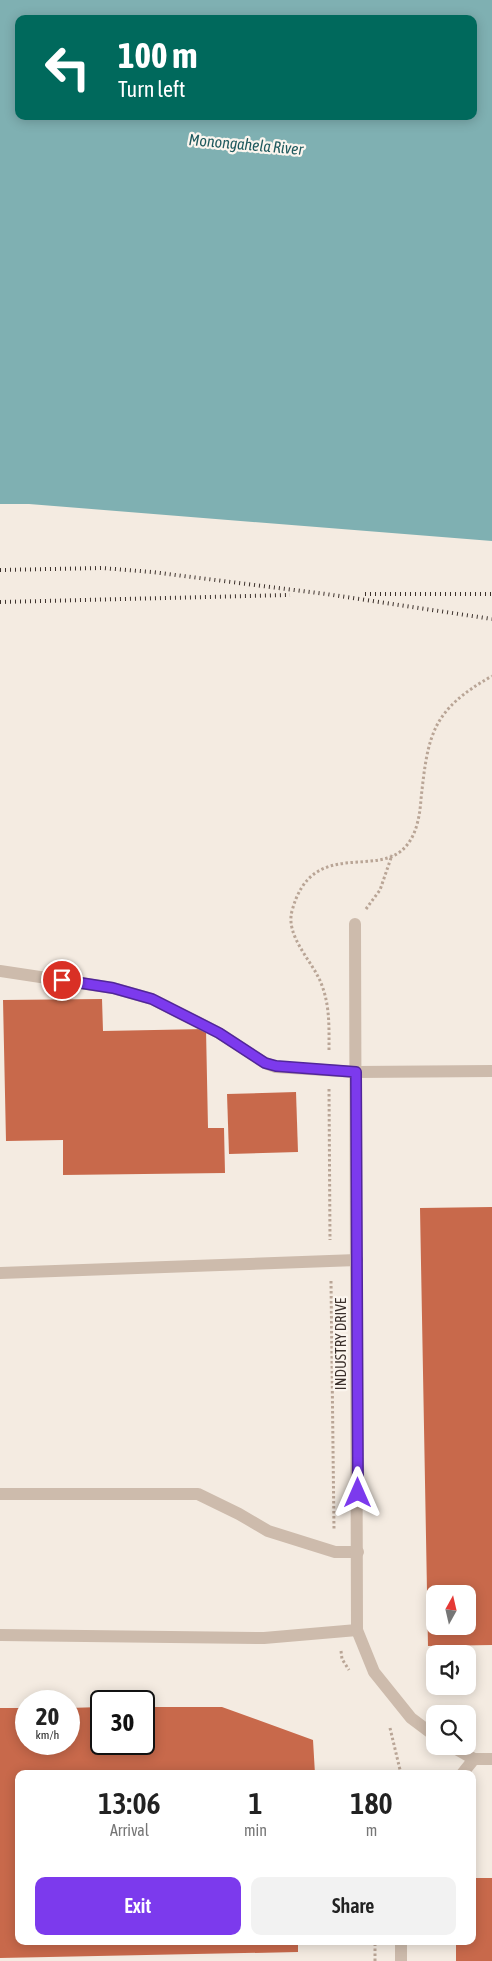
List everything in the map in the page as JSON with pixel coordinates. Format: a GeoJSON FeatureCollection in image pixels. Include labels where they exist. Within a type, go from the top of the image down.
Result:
{"type":"FeatureCollection","features":[{"type":"Feature","properties":{"kind":"street","name":"INDUSTRY DRIVE"},"geometry":{"type":"LineString","coordinates":[[355,924],[357,1630],[374,1672],[411,1718],[426,1729]]}},
{"type":"Feature","properties":{"kind":"street"},"geometry":{"type":"LineString","coordinates":[[0,971],[113,988],[152,999],[219,1033],[265,1063],[276,1066],[356,1072],[492,1070]]}},
{"type":"Feature","properties":{"kind":"street"},"geometry":{"type":"LineString","coordinates":[[0,1273],[357,1260]]}},
{"type":"Feature","properties":{"kind":"street"},"geometry":{"type":"LineString","coordinates":[[0,1494],[198,1494],[268,1531],[336,1552],[358,1552]]}},
{"type":"Feature","properties":{"kind":"street"},"geometry":{"type":"LineString","coordinates":[[0,1635],[264,1638],[357,1630]]}},
{"type":"Feature","properties":{"kind":"street"},"geometry":{"type":"LineString","coordinates":[[467,1755],[474,1759],[492,1759]]}},
{"type":"Feature","properties":{"kind":"street"},"geometry":{"type":"LineString","coordinates":[[465,1770],[474,1759]]}},
{"type":"Feature","properties":{"kind":"street"},"geometry":{"type":"LineString","coordinates":[[401,1945],[402,1961]]}},
{"type":"Feature","properties":{"kind":"path"},"geometry":{"type":"LineString","coordinates":[[355,924],[380,890],[392,855]]}},
{"type":"Feature","properties":{"kind":"path"},"geometry":{"type":"LineString","coordinates":[[375,1961],[376,1945]]}},
{"type":"Feature","properties":{"kind":"water","name":"Monongahela River"},"geometry":{"type":"Polygon","coordinates":[[[0,0],[492,0],[492,541],[29,504],[0,504],[0,0]]]}},
{"type":"Feature","properties":{"kind":"building"},"geometry":{"type":"Polygon","coordinates":[[[102,999],[103,1031],[206,1029],[208,1128],[224,1128],[225,1173],[63,1175],[63,1140],[6,1141],[3,1000],[102,999]]]}},
{"type":"Feature","properties":{"kind":"building"},"geometry":{"type":"Polygon","coordinates":[[[296,1092],[298,1152],[229,1154],[227,1094],[296,1092]]]}},
{"type":"Feature","properties":{"kind":"building"},"geometry":{"type":"Polygon","coordinates":[[[492,1207],[492,1645],[428,1645],[428,1635],[476,1635],[476,1585],[427,1585],[420,1208],[492,1207]]]}},
{"type":"Feature","properties":{"kind":"building"},"geometry":{"type":"Polygon","coordinates":[[[90,1707],[90,1755],[155,1755],[155,1707],[222,1707],[313,1740],[315,1770],[15,1770],[15,1945],[298,1945],[298,1952],[0,1958],[0,1708],[15,1708],[15,1755],[80,1755],[80,1708],[90,1707]]]}},
{"type":"Feature","properties":{"kind":"building"},"geometry":{"type":"Polygon","coordinates":[[[476,1878],[492,1878],[492,1961],[456,1961],[456,1945],[476,1945],[476,1878]]]}},
{"type":"Feature","properties":{"kind":"railway"},"geometry":{"type":"LineString","coordinates":[[0,570],[102,568],[152,572],[326,594],[492,619]]}},
{"type":"Feature","properties":{"kind":"railway"},"geometry":{"type":"LineString","coordinates":[[365,594],[492,594]]}},
{"type":"Feature","properties":{"kind":"railway"},"geometry":{"type":"LineString","coordinates":[[0,602],[290,595]]}},
{"type":"Feature","properties":{"kind":"route"},"geometry":{"type":"LineString","coordinates":[[62,980],[113,988],[152,999],[219,1033],[265,1063],[289,1068],[356,1072],[358,1493]]}}]}
